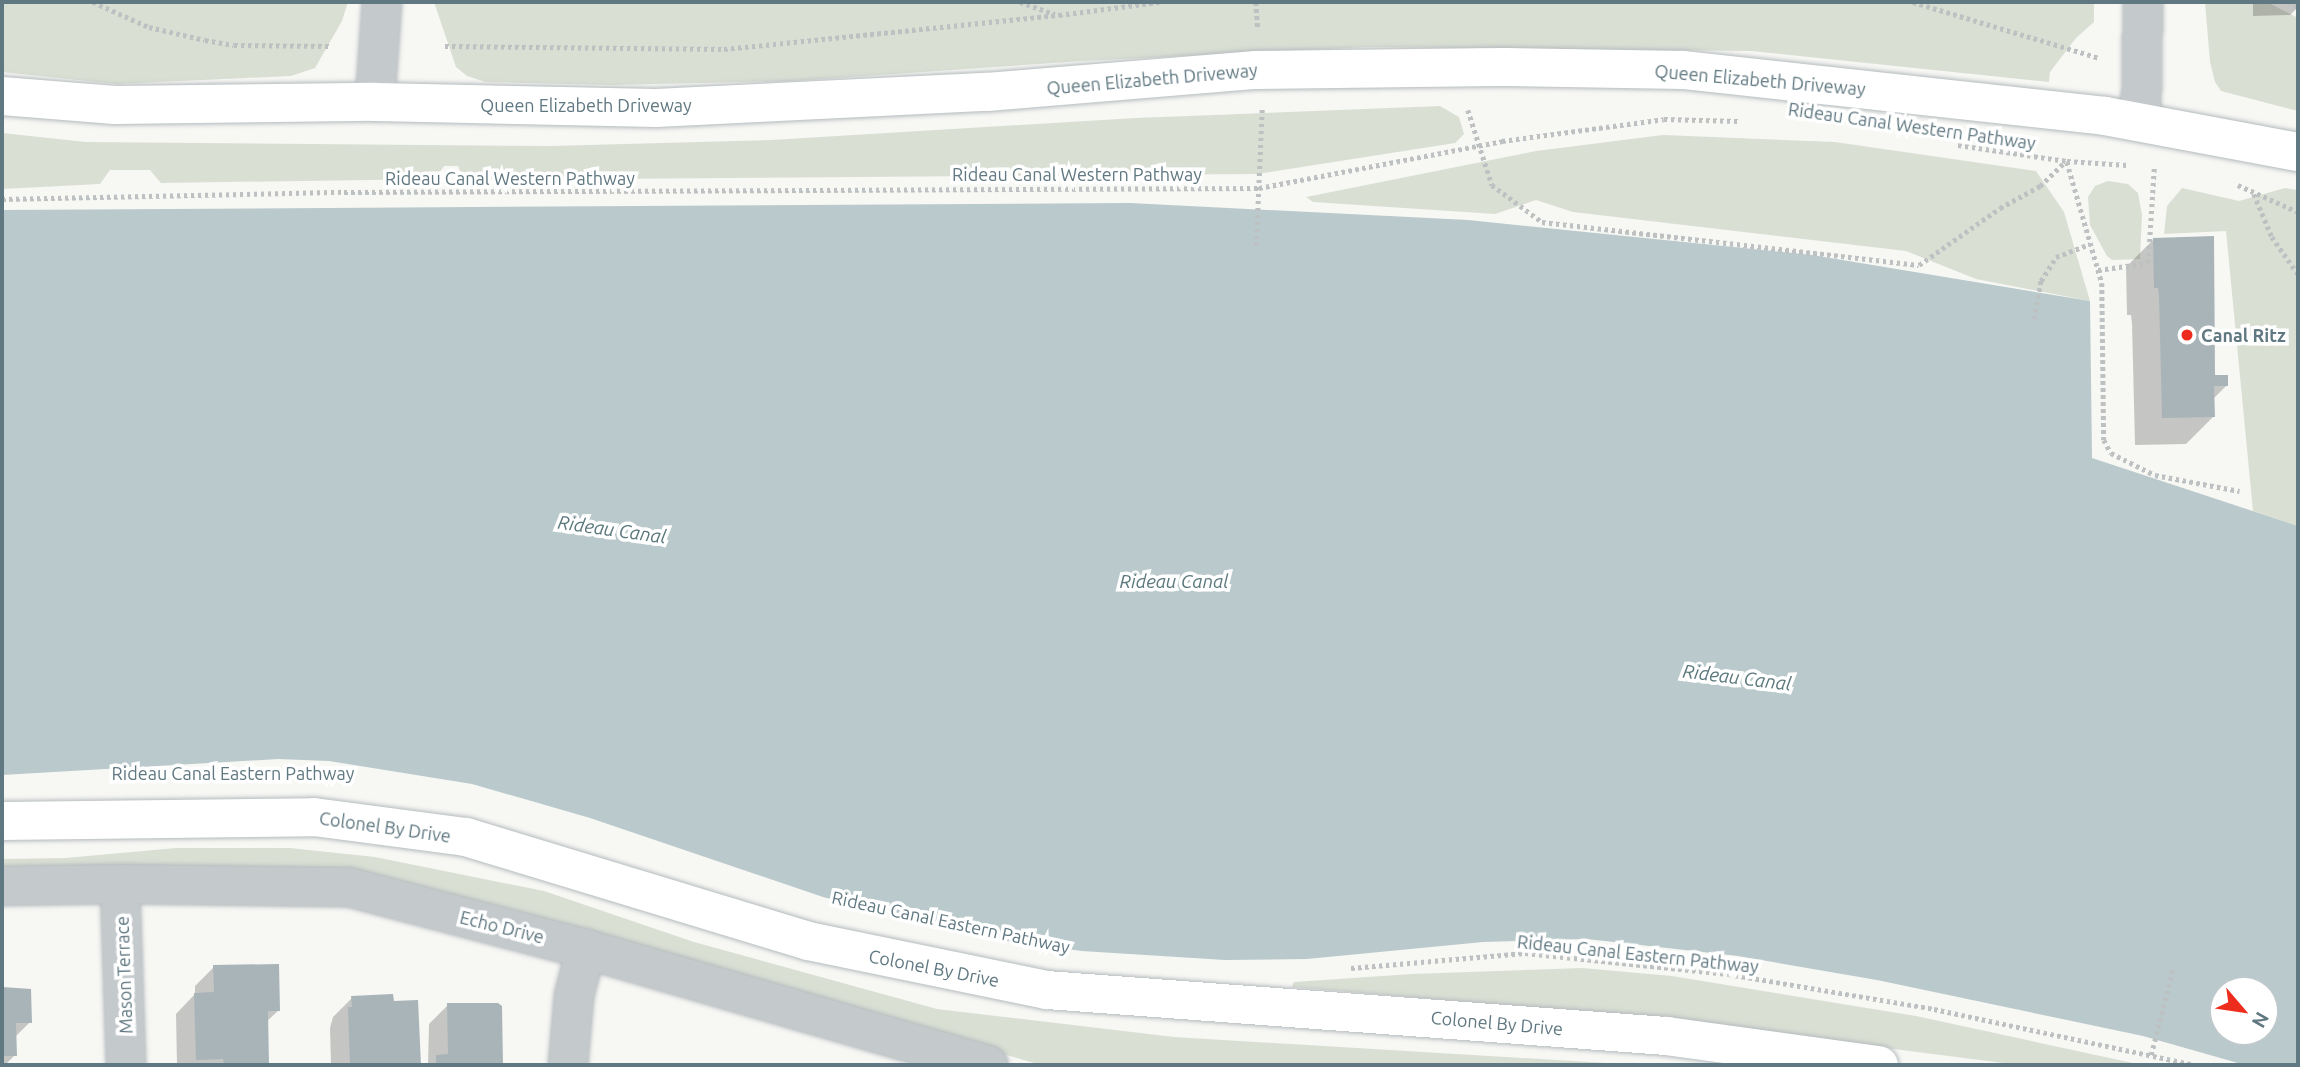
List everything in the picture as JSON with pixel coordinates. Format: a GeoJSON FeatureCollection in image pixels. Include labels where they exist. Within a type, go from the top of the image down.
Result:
{"type":"FeatureCollection","features":[{"type":"Feature","properties":{"kind":"main road","name":"Queen Elizabeth Driveway"},"geometry":{"type":"LineString","coordinates":[[2,96],[115,105],[375,102],[656,108],[987,92],[1256,70],[1464,67],[1683,69],[2141,121],[2298,152]]}},
{"type":"Feature","properties":{"kind":"main road","name":"Colonel By Drive"},"geometry":{"type":"LineString","coordinates":[[2,821],[314,817],[466,837],[808,941],[1047,990],[1666,1036],[1879,1065]]}},
{"type":"Feature","properties":{"kind":"street"},"geometry":{"type":"LineString","coordinates":[[375,102],[382,2]]}},
{"type":"Feature","properties":{"kind":"street"},"geometry":{"type":"LineString","coordinates":[[2141,121],[2143,2]]}},
{"type":"Feature","properties":{"kind":"street","name":"Echo Drive"},"geometry":{"type":"LineString","coordinates":[[2,886],[120,884],[348,887],[586,949],[989,1065]]}},
{"type":"Feature","properties":{"kind":"street","name":"Mason Terrace"},"geometry":{"type":"LineString","coordinates":[[120,884],[126,1065]]}},
{"type":"Feature","properties":{"kind":"street"},"geometry":{"type":"LineString","coordinates":[[568,1065],[574,996],[586,949]]}},
{"type":"Feature","properties":{"kind":"path"},"geometry":{"type":"LineString","coordinates":[[93,2],[120,16],[179,35],[234,45],[330,46]]}},
{"type":"Feature","properties":{"kind":"path"},"geometry":{"type":"LineString","coordinates":[[1020,2],[1059,15]]}},
{"type":"Feature","properties":{"kind":"path"},"geometry":{"type":"LineString","coordinates":[[445,46],[724,49],[1059,15],[1159,2]]}},
{"type":"Feature","properties":{"kind":"path"},"geometry":{"type":"LineString","coordinates":[[1913,2],[2086,57],[2105,59]]}},
{"type":"Feature","properties":{"kind":"path"},"geometry":{"type":"LineString","coordinates":[[2288,2],[2298,7]]}},
{"type":"Feature","properties":{"kind":"path"},"geometry":{"type":"LineString","coordinates":[[1464,67],[1466,103],[1492,185],[1542,222],[1919,265],[2000,208],[2040,187],[2067,161],[2102,283],[2102,433],[2111,453],[2155,475],[2240,491]]}},
{"type":"Feature","properties":{"kind":"path"},"geometry":{"type":"LineString","coordinates":[[1256,70],[1262,117],[1256,246]]}},
{"type":"Feature","properties":{"kind":"path","name":"Rideau Canal Western Pathway"},"geometry":{"type":"LineString","coordinates":[[2,199],[344,192],[1259,188],[1479,147],[1664,119],[1746,121]]}},
{"type":"Feature","properties":{"kind":"path","name":"Rideau Canal Western Pathway"},"geometry":{"type":"LineString","coordinates":[[1947,144],[2067,161],[2133,166]]}},
{"type":"Feature","properties":{"kind":"path"},"geometry":{"type":"LineString","coordinates":[[2098,270],[2148,263],[2154,168]]}},
{"type":"Feature","properties":{"kind":"path"},"geometry":{"type":"LineString","coordinates":[[2298,212],[2253,193],[2272,237],[2298,274]]}},
{"type":"Feature","properties":{"kind":"path"},"geometry":{"type":"LineString","coordinates":[[2034,319],[2041,281],[2056,257],[2090,244]]}},
{"type":"Feature","properties":{"kind":"path","name":"Rideau Canal Eastern Pathway"},"geometry":{"type":"LineString","coordinates":[[1341,969],[1525,953],[1728,974],[1934,1009],[2195,1065]]}},
{"type":"Feature","properties":{"kind":"path"},"geometry":{"type":"LineString","coordinates":[[2151,1055],[2173,969]]}},
{"type":"Feature","properties":{"kind":"path"},"geometry":{"type":"LineString","coordinates":[[2167,1065],[2169,1059]]}},
{"type":"Feature","properties":{"kind":"shaded area"},"geometry":{"type":"Polygon","coordinates":[[[2,2],[348,2],[342,21],[315,68],[291,76],[116,84],[2,72],[2,2]]]}},
{"type":"Feature","properties":{"kind":"shaded area"},"geometry":{"type":"Polygon","coordinates":[[[434,2],[2094,2],[2094,22],[2076,38],[2050,72],[2049,82],[1751,51],[1368,47],[1082,61],[792,81],[612,85],[486,82],[467,76],[456,67],[434,2]]]}},
{"type":"Feature","properties":{"kind":"shaded area"},"geometry":{"type":"Polygon","coordinates":[[[2205,2],[2267,2],[2298,18],[2298,111],[2221,91],[2215,82],[2210,62],[2205,2]]]}},
{"type":"Feature","properties":{"kind":"shaded area"},"geometry":{"type":"Polygon","coordinates":[[[1440,106],[1459,117],[1464,134],[1455,143],[1257,174],[464,180],[458,166],[444,166],[435,179],[161,183],[150,170],[110,170],[100,184],[2,189],[2,133],[86,142],[551,146],[771,140],[1136,118],[1440,106]]]}},
{"type":"Feature","properties":{"kind":"shaded area"},"geometry":{"type":"Polygon","coordinates":[[[1663,135],[1835,142],[2036,171],[2064,212],[2090,301],[1976,279],[1906,251],[1573,212],[1536,200],[1495,214],[1313,202],[1306,197],[1536,151],[1663,135]]]}},
{"type":"Feature","properties":{"kind":"shaded area"},"geometry":{"type":"Polygon","coordinates":[[[2108,181],[2128,184],[2138,193],[2142,215],[2140,259],[2112,260],[2107,256],[2090,225],[2088,197],[2095,186],[2108,181]]]}},
{"type":"Feature","properties":{"kind":"shaded area"},"geometry":{"type":"Polygon","coordinates":[[[2182,188],[2239,201],[2285,188],[2298,190],[2298,526],[2253,511],[2226,231],[2164,234],[2167,206],[2182,188]]]}},
{"type":"Feature","properties":{"kind":"shaded area"},"geometry":{"type":"Polygon","coordinates":[[[176,848],[290,848],[375,857],[544,891],[694,942],[937,1009],[1174,1037],[1639,1065],[1041,1065],[524,914],[2,868],[2,859],[65,858],[176,848]]]}},
{"type":"Feature","properties":{"kind":"shaded area"},"geometry":{"type":"Polygon","coordinates":[[[1582,968],[1672,976],[1916,1016],[2142,1065],[2019,1065],[1642,1017],[1292,987],[1294,982],[1412,974],[1582,968]]]}},
{"type":"Feature","properties":{"kind":"water","name":"Rideau Canal"},"geometry":{"type":"Polygon","coordinates":[[[1130,203],[1468,220],[1812,255],[2090,301],[2092,458],[2298,526],[2298,1065],[2245,1065],[2143,1036],[1877,980],[1738,956],[1587,939],[1483,942],[1307,959],[1225,960],[1082,951],[999,940],[823,897],[590,818],[472,784],[329,761],[278,759],[2,775],[2,210],[1130,203]]]}},
{"type":"Feature","properties":{"kind":"building","name":"Canal Ritz"},"geometry":{"type":"Polygon","coordinates":[[[2214,236],[2215,375],[2228,375],[2228,386],[2214,386],[2215,417],[2162,418],[2159,295],[2158,288],[2154,288],[2153,238],[2214,236]]]}},
{"type":"Feature","properties":{"kind":"building"},"geometry":{"type":"Polygon","coordinates":[[[279,964],[280,1011],[268,1011],[269,1065],[224,1065],[223,1059],[196,1060],[194,993],[214,992],[213,965],[279,964]]]}},
{"type":"Feature","properties":{"kind":"building"},"geometry":{"type":"Polygon","coordinates":[[[2,987],[31,989],[32,1023],[16,1023],[17,1056],[2,1056],[2,987]]]}},
{"type":"Feature","properties":{"kind":"building"},"geometry":{"type":"Polygon","coordinates":[[[393,994],[394,1001],[418,1000],[421,1065],[350,1065],[348,1007],[352,1007],[351,996],[393,994]]]}},
{"type":"Feature","properties":{"kind":"building"},"geometry":{"type":"Polygon","coordinates":[[[447,1003],[498,1003],[502,1006],[503,1065],[436,1065],[436,1055],[448,1054],[447,1003]]]}},
{"type":"Feature","properties":{"kind":"place","name":"Canal Ritz"},"geometry":{"type":"Point","coordinates":[2187,335]}}]}
